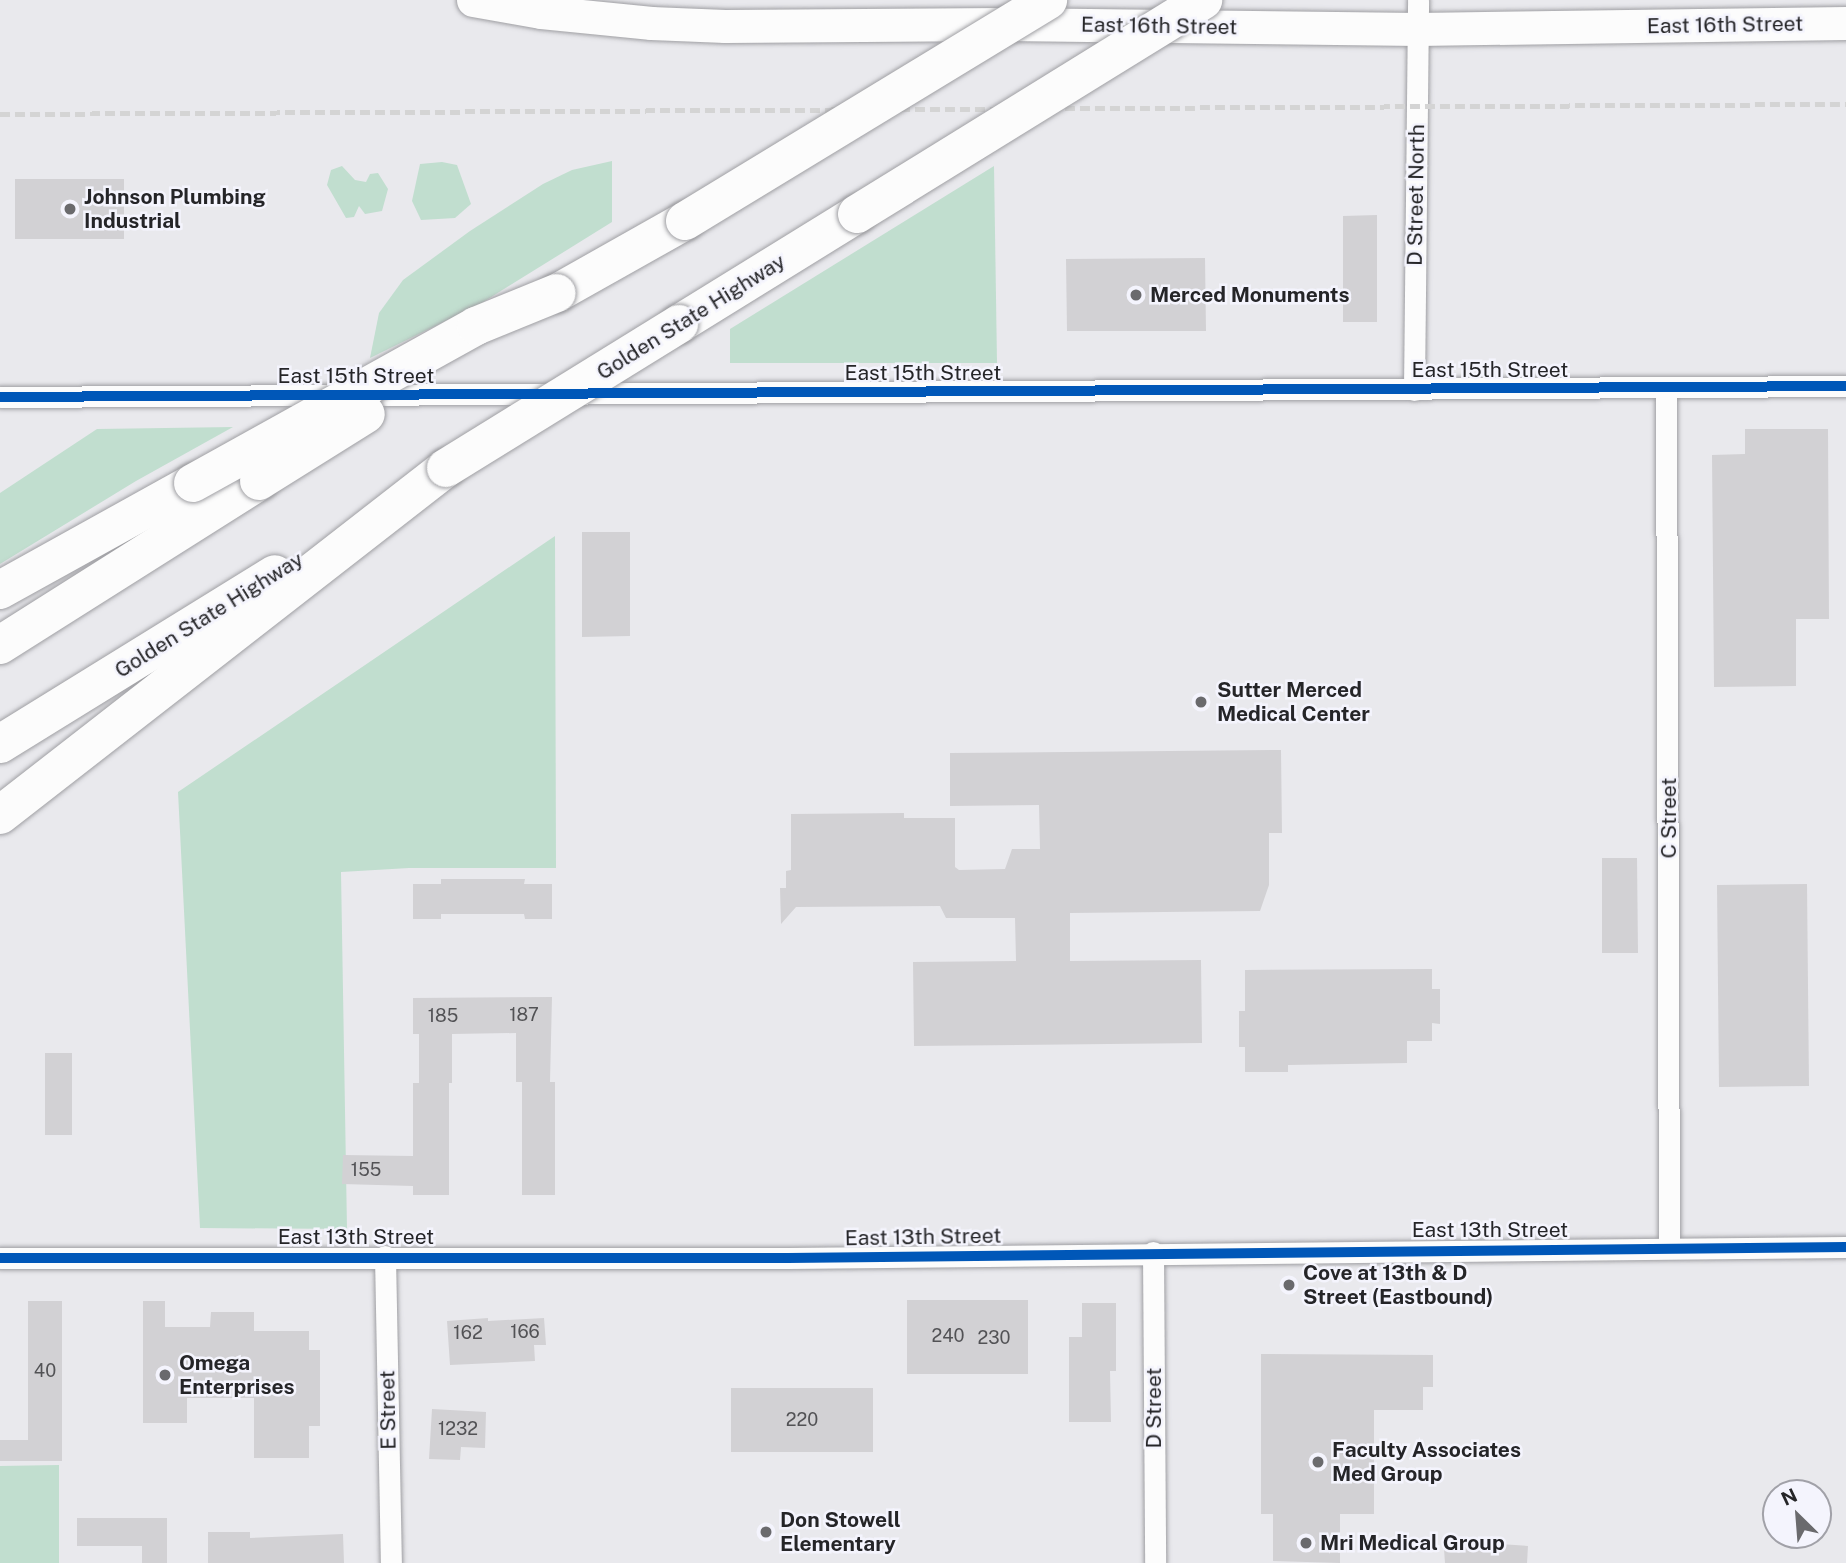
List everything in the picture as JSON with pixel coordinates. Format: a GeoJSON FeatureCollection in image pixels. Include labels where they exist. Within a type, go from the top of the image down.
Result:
{"type":"FeatureCollection","features":[{"type":"Feature","properties":{"kind":"highway"},"geometry":{"type":"LineString","coordinates":[[0,645],[557,293],[685,221],[1048,0]]}},
{"type":"Feature","properties":{"kind":"highway","name":"Golden State Highway"},"geometry":{"type":"LineString","coordinates":[[0,744],[1203,0]]}},
{"type":"Feature","properties":{"kind":"highway"},"geometry":{"type":"LineString","coordinates":[[0,590],[476,326],[557,293]]}},
{"type":"Feature","properties":{"kind":"highway"},"geometry":{"type":"LineString","coordinates":[[0,815],[446,468]]}},
{"type":"Feature","properties":{"kind":"main road","name":"East 16th Street"},"geometry":{"type":"LineString","coordinates":[[473,0],[541,12],[651,23],[725,26],[1019,24],[1418,15],[1846,23]]}},
{"type":"Feature","properties":{"kind":"street","name":"D Street North"},"geometry":{"type":"LineString","coordinates":[[1414,390],[1418,15]]}},
{"type":"Feature","properties":{"kind":"street","name":"East 15th Street"},"geometry":{"type":"LineString","coordinates":[[0,397],[1846,386]]}},
{"type":"Feature","properties":{"kind":"street","name":"C Street"},"geometry":{"type":"LineString","coordinates":[[1666,387],[1670,1248]]}},
{"type":"Feature","properties":{"kind":"street","name":"East 13th Street"},"geometry":{"type":"LineString","coordinates":[[0,1258],[788,1258],[1153,1252],[1846,1247]]}},
{"type":"Feature","properties":{"kind":"street","name":"D Street"},"geometry":{"type":"LineString","coordinates":[[1153,1252],[1155,1563]]}},
{"type":"Feature","properties":{"kind":"street","name":"E Street"},"geometry":{"type":"LineString","coordinates":[[386,1256],[391,1563]]}},
{"type":"Feature","properties":{"kind":"green space"},"geometry":{"type":"Polygon","coordinates":[[[612,161],[612,222],[480,304],[370,358],[379,313],[403,280],[470,231],[543,184],[572,170],[612,161]]]}},
{"type":"Feature","properties":{"kind":"green space"},"geometry":{"type":"Polygon","coordinates":[[[442,162],[457,165],[471,204],[455,218],[421,220],[412,201],[420,164],[442,162]]]}},
{"type":"Feature","properties":{"kind":"green space"},"geometry":{"type":"Polygon","coordinates":[[[342,166],[355,180],[366,182],[370,174],[378,173],[388,189],[382,211],[365,214],[359,206],[354,217],[346,218],[327,185],[331,170],[342,166]]]}},
{"type":"Feature","properties":{"kind":"green space"},"geometry":{"type":"Polygon","coordinates":[[[994,166],[997,363],[730,363],[730,329],[994,166]]]}},
{"type":"Feature","properties":{"kind":"green space"},"geometry":{"type":"Polygon","coordinates":[[[233,427],[136,481],[0,564],[0,493],[97,429],[233,427]]]}},
{"type":"Feature","properties":{"kind":"green space"},"geometry":{"type":"Polygon","coordinates":[[[555,536],[556,868],[409,868],[341,872],[347,1229],[200,1228],[178,792],[555,536]]]}},
{"type":"Feature","properties":{"kind":"green space"},"geometry":{"type":"Polygon","coordinates":[[[59,1465],[59,1563],[0,1563],[0,1466],[59,1465]]]}},
{"type":"Feature","properties":{"kind":"building","name":"Johnson Plumbing Industrial"},"geometry":{"type":"Polygon","coordinates":[[[15,179],[124,179],[124,239],[15,239],[15,179]]]}},
{"type":"Feature","properties":{"kind":"building"},"geometry":{"type":"Polygon","coordinates":[[[1377,215],[1377,322],[1343,322],[1343,216],[1377,215]]]}},
{"type":"Feature","properties":{"kind":"building","name":"Merced Monuments"},"geometry":{"type":"Polygon","coordinates":[[[1205,258],[1206,331],[1067,331],[1066,259],[1205,258]]]}},
{"type":"Feature","properties":{"kind":"building"},"geometry":{"type":"Polygon","coordinates":[[[1745,429],[1828,429],[1829,619],[1796,619],[1796,686],[1714,687],[1712,455],[1745,454],[1745,429]]]}},
{"type":"Feature","properties":{"kind":"building"},"geometry":{"type":"Polygon","coordinates":[[[582,532],[630,532],[630,636],[582,637],[582,532]]]}},
{"type":"Feature","properties":{"kind":"building"},"geometry":{"type":"Polygon","coordinates":[[[1281,750],[1282,833],[1269,833],[1269,885],[1260,911],[1070,913],[1070,961],[1201,960],[1202,1043],[914,1046],[913,962],[1016,961],[1015,918],[946,918],[940,906],[796,907],[781,924],[780,888],[786,888],[786,871],[791,870],[791,814],[904,813],[904,818],[955,818],[955,867],[959,870],[1005,869],[1012,849],[1040,849],[1039,805],[950,806],[950,753],[1281,750]]]}},
{"type":"Feature","properties":{"kind":"building"},"geometry":{"type":"Polygon","coordinates":[[[1602,858],[1637,858],[1638,953],[1602,953],[1602,858]]]}},
{"type":"Feature","properties":{"kind":"building"},"geometry":{"type":"Polygon","coordinates":[[[441,879],[525,879],[524,884],[552,884],[552,919],[525,919],[524,914],[441,914],[441,919],[413,919],[413,884],[441,884],[441,879]]]}},
{"type":"Feature","properties":{"kind":"building"},"geometry":{"type":"Polygon","coordinates":[[[1807,884],[1809,1086],[1719,1087],[1717,885],[1807,884]]]}},
{"type":"Feature","properties":{"kind":"building"},"geometry":{"type":"Polygon","coordinates":[[[1432,969],[1432,989],[1440,989],[1440,1024],[1432,1023],[1432,1041],[1407,1041],[1407,1063],[1288,1065],[1288,1072],[1245,1072],[1245,1047],[1239,1047],[1239,1011],[1245,1011],[1245,970],[1432,969]]]}},
{"type":"Feature","properties":{"kind":"building"},"geometry":{"type":"Polygon","coordinates":[[[552,997],[550,1082],[555,1082],[555,1195],[522,1195],[522,1082],[516,1082],[516,1033],[452,1034],[449,1195],[413,1195],[413,1186],[342,1184],[343,1155],[413,1156],[413,1083],[419,1083],[419,1034],[413,1034],[413,998],[552,997]]]}},
{"type":"Feature","properties":{"kind":"building"},"geometry":{"type":"Polygon","coordinates":[[[45,1053],[72,1053],[72,1135],[45,1135],[45,1053]]]}},
{"type":"Feature","properties":{"kind":"building"},"geometry":{"type":"Polygon","coordinates":[[[907,1300],[1028,1300],[1028,1374],[907,1374],[907,1300]]]}},
{"type":"Feature","properties":{"kind":"building"},"geometry":{"type":"Polygon","coordinates":[[[28,1301],[62,1301],[62,1461],[0,1461],[0,1440],[28,1440],[28,1301]]]}},
{"type":"Feature","properties":{"kind":"building"},"geometry":{"type":"Polygon","coordinates":[[[143,1301],[165,1301],[165,1327],[210,1327],[211,1312],[254,1312],[254,1331],[309,1331],[309,1350],[320,1350],[320,1426],[309,1426],[309,1458],[254,1458],[254,1398],[187,1398],[187,1423],[143,1423],[143,1301]]]}},
{"type":"Feature","properties":{"kind":"building"},"geometry":{"type":"Polygon","coordinates":[[[1082,1303],[1116,1303],[1116,1371],[1110,1371],[1111,1422],[1069,1422],[1069,1337],[1082,1337],[1082,1303]]]}},
{"type":"Feature","properties":{"kind":"building"},"geometry":{"type":"Polygon","coordinates":[[[488,1318],[488,1321],[544,1318],[546,1345],[534,1345],[535,1361],[450,1365],[447,1321],[488,1318]]]}},
{"type":"Feature","properties":{"kind":"building","name":"Faculty Associates Med Group"},"geometry":{"type":"Polygon","coordinates":[[[1261,1354],[1433,1355],[1433,1387],[1423,1387],[1423,1410],[1374,1410],[1374,1514],[1340,1514],[1340,1563],[1273,1561],[1273,1514],[1261,1514],[1261,1354]]]}},
{"type":"Feature","properties":{"kind":"building"},"geometry":{"type":"Polygon","coordinates":[[[731,1388],[873,1388],[873,1452],[731,1452],[731,1388]]]}},
{"type":"Feature","properties":{"kind":"building"},"geometry":{"type":"Polygon","coordinates":[[[432,1409],[486,1412],[485,1448],[461,1447],[460,1460],[429,1459],[432,1409]]]}},
{"type":"Feature","properties":{"kind":"building"},"geometry":{"type":"Polygon","coordinates":[[[77,1518],[167,1518],[167,1563],[142,1563],[142,1546],[77,1546],[77,1518]]]}},
{"type":"Feature","properties":{"kind":"building"},"geometry":{"type":"Polygon","coordinates":[[[208,1532],[250,1532],[250,1538],[343,1534],[344,1563],[208,1563],[208,1532]]]}},
{"type":"Feature","properties":{"kind":"building"},"geometry":{"type":"Polygon","coordinates":[[[1500,1544],[1528,1546],[1527,1563],[1445,1563],[1444,1549],[1500,1544]]]}},
{"type":"Feature","properties":{"kind":"railway"},"geometry":{"type":"LineString","coordinates":[[0,114],[1846,104]]}},
{"type":"Feature","properties":{"kind":"cycle path"},"geometry":{"type":"LineString","coordinates":[[0,397],[1846,386]]}},
{"type":"Feature","properties":{"kind":"cycle path"},"geometry":{"type":"LineString","coordinates":[[0,1258],[788,1258],[1846,1247]]}},
{"type":"Feature","properties":{"kind":"place","name":"Johnson Plumbing Industrial"},"geometry":{"type":"Point","coordinates":[70,209]}},
{"type":"Feature","properties":{"kind":"place","name":"Merced Monuments"},"geometry":{"type":"Point","coordinates":[1136,295]}},
{"type":"Feature","properties":{"kind":"place","name":"Sutter Merced Medical Center"},"geometry":{"type":"Point","coordinates":[1201,702]}},
{"type":"Feature","properties":{"kind":"place","name":"Cove at 13th & D Street (Eastbound)"},"geometry":{"type":"Point","coordinates":[1289,1285]}},
{"type":"Feature","properties":{"kind":"place","name":"Omega Enterprises"},"geometry":{"type":"Point","coordinates":[165,1375]}},
{"type":"Feature","properties":{"kind":"place","name":"Faculty Associates Med Group"},"geometry":{"type":"Point","coordinates":[1318,1462]}},
{"type":"Feature","properties":{"kind":"place","name":"Don Stowell Elementary"},"geometry":{"type":"Point","coordinates":[766,1532]}},
{"type":"Feature","properties":{"kind":"place","name":"Mri Medical Group"},"geometry":{"type":"Point","coordinates":[1306,1543]}}]}
